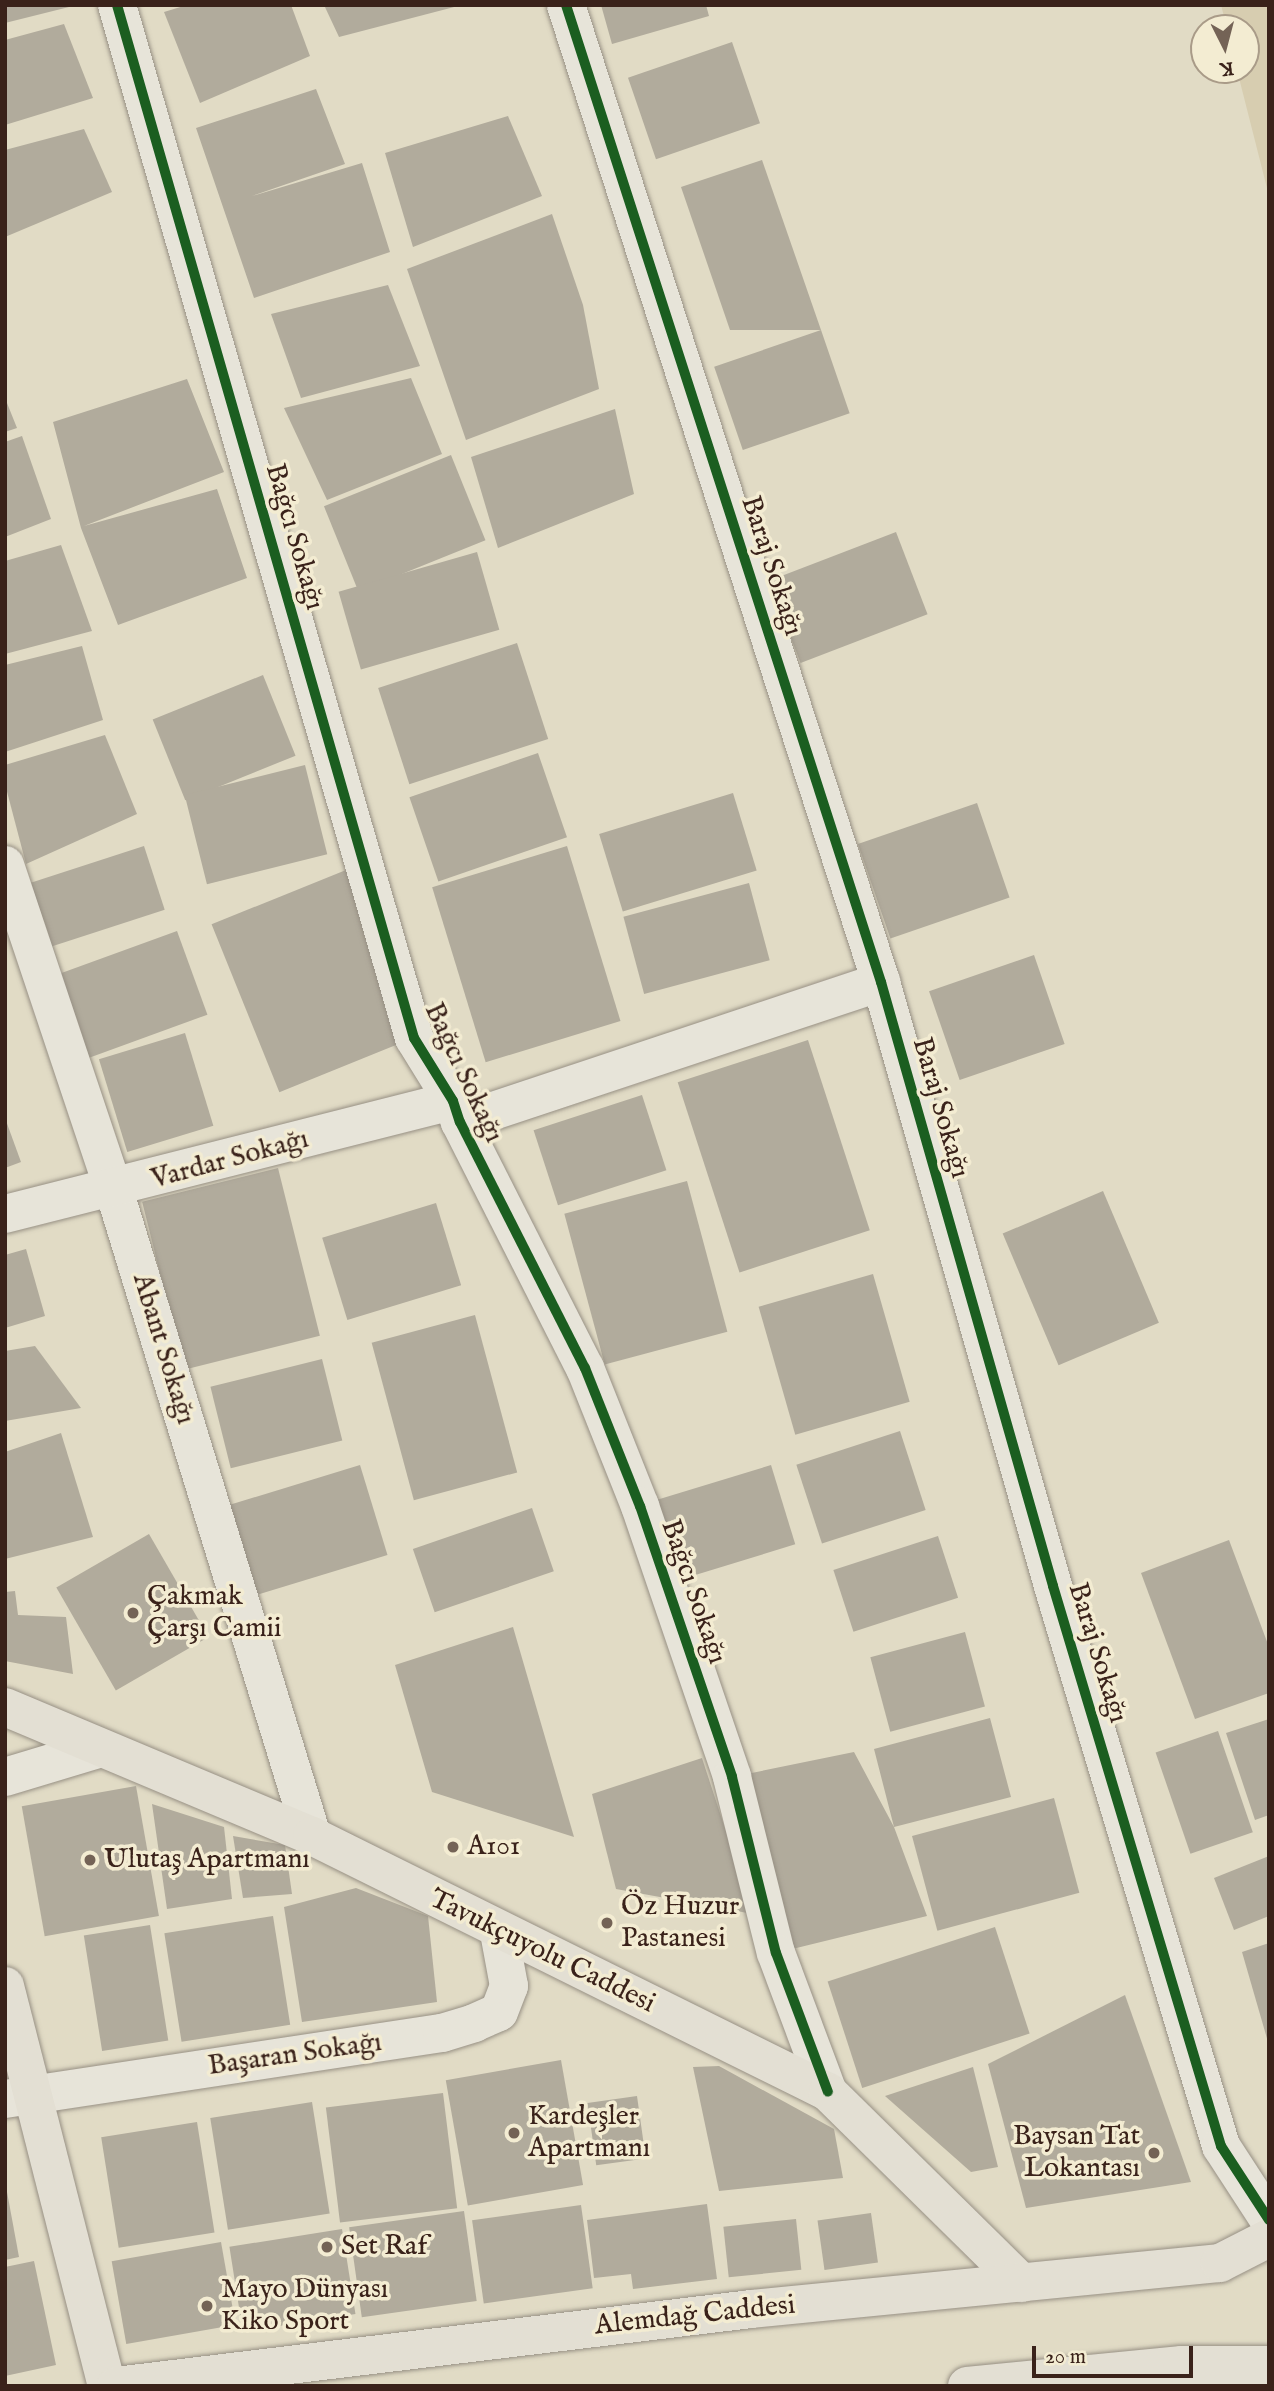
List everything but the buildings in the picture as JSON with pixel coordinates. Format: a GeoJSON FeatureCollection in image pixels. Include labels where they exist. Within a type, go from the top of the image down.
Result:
{"type":"FeatureCollection","features":[{"type":"Feature","properties":{"kind":"main road","name":"Tavukçuyolu Caddesi"},"geometry":{"type":"LineString","coordinates":[[5,1707],[98,1749],[312,1836],[828,2092],[1022,2283]]}},
{"type":"Feature","properties":{"kind":"main road"},"geometry":{"type":"LineString","coordinates":[[5,1986],[19,2096],[107,2386]]}},
{"type":"Feature","properties":{"kind":"main road","name":"Alemdağ Caddesi"},"geometry":{"type":"LineString","coordinates":[[117,2386],[636,2322],[1220,2263],[1269,2238]]}},
{"type":"Feature","properties":{"kind":"main road"},"geometry":{"type":"LineString","coordinates":[[967,2386],[1182,2376],[1269,2365]]}},
{"type":"Feature","properties":{"kind":"street","name":"Bağcı Sokağı"},"geometry":{"type":"LineString","coordinates":[[117,5],[414,1038],[457,1112],[585,1368],[640,1506],[732,1777],[776,1953],[828,2092]]}},
{"type":"Feature","properties":{"kind":"street","name":"Baraj Sokağı"},"geometry":{"type":"LineString","coordinates":[[566,5],[881,982],[1053,1586],[1221,2146],[1269,2220]]}},
{"type":"Feature","properties":{"kind":"street","name":"Abant Sokağı"},"geometry":{"type":"LineString","coordinates":[[5,865],[114,1190],[312,1836]]}},
{"type":"Feature","properties":{"kind":"street","name":"Vardar Sokağı"},"geometry":{"type":"LineString","coordinates":[[5,1214],[457,1112],[881,982]]}},
{"type":"Feature","properties":{"kind":"street"},"geometry":{"type":"LineString","coordinates":[[5,1777],[98,1749]]}},
{"type":"Feature","properties":{"kind":"street","name":"Başaran Sokağı"},"geometry":{"type":"LineString","coordinates":[[19,2096],[442,2033],[474,2023],[499,2012],[509,1986],[499,1931]]}},
{"type":"Feature","properties":{"kind":"shaded area"},"geometry":{"type":"Polygon","coordinates":[[[1221,5],[1269,5],[1269,196],[1241,84],[1260,84],[1260,14],[1223,14],[1221,5]]]}},
{"type":"Feature","properties":{"kind":"cycle path"},"geometry":{"type":"LineString","coordinates":[[117,5],[414,1038],[453,1101],[460,1122],[585,1368],[640,1506],[732,1777],[776,1953],[828,2092]]}},
{"type":"Feature","properties":{"kind":"cycle path"},"geometry":{"type":"LineString","coordinates":[[566,5],[881,982],[1053,1586],[1221,2146],[1269,2220]]}},
{"type":"Feature","properties":{"kind":"place","name":"Çakmak Çarşı Camii"},"geometry":{"type":"Point","coordinates":[133,1613]}},
{"type":"Feature","properties":{"kind":"place","name":"A101"},"geometry":{"type":"Point","coordinates":[453,1847]}},
{"type":"Feature","properties":{"kind":"place","name":"Ulutaş Apartmanı"},"geometry":{"type":"Point","coordinates":[90,1860]}},
{"type":"Feature","properties":{"kind":"place","name":"Öz Huzur Pastanesi"},"geometry":{"type":"Point","coordinates":[607,1923]}},
{"type":"Feature","properties":{"kind":"place","name":"Kardeşler Apartmanı"},"geometry":{"type":"Point","coordinates":[514,2133]}},
{"type":"Feature","properties":{"kind":"place","name":"Baysan Tat Lokantası"},"geometry":{"type":"Point","coordinates":[1154,2153]}},
{"type":"Feature","properties":{"kind":"place","name":"Set Raf"},"geometry":{"type":"Point","coordinates":[327,2247]}},
{"type":"Feature","properties":{"kind":"place","name":"Mayo Dünyası Kiko Sport"},"geometry":{"type":"Point","coordinates":[207,2306]}}]}
